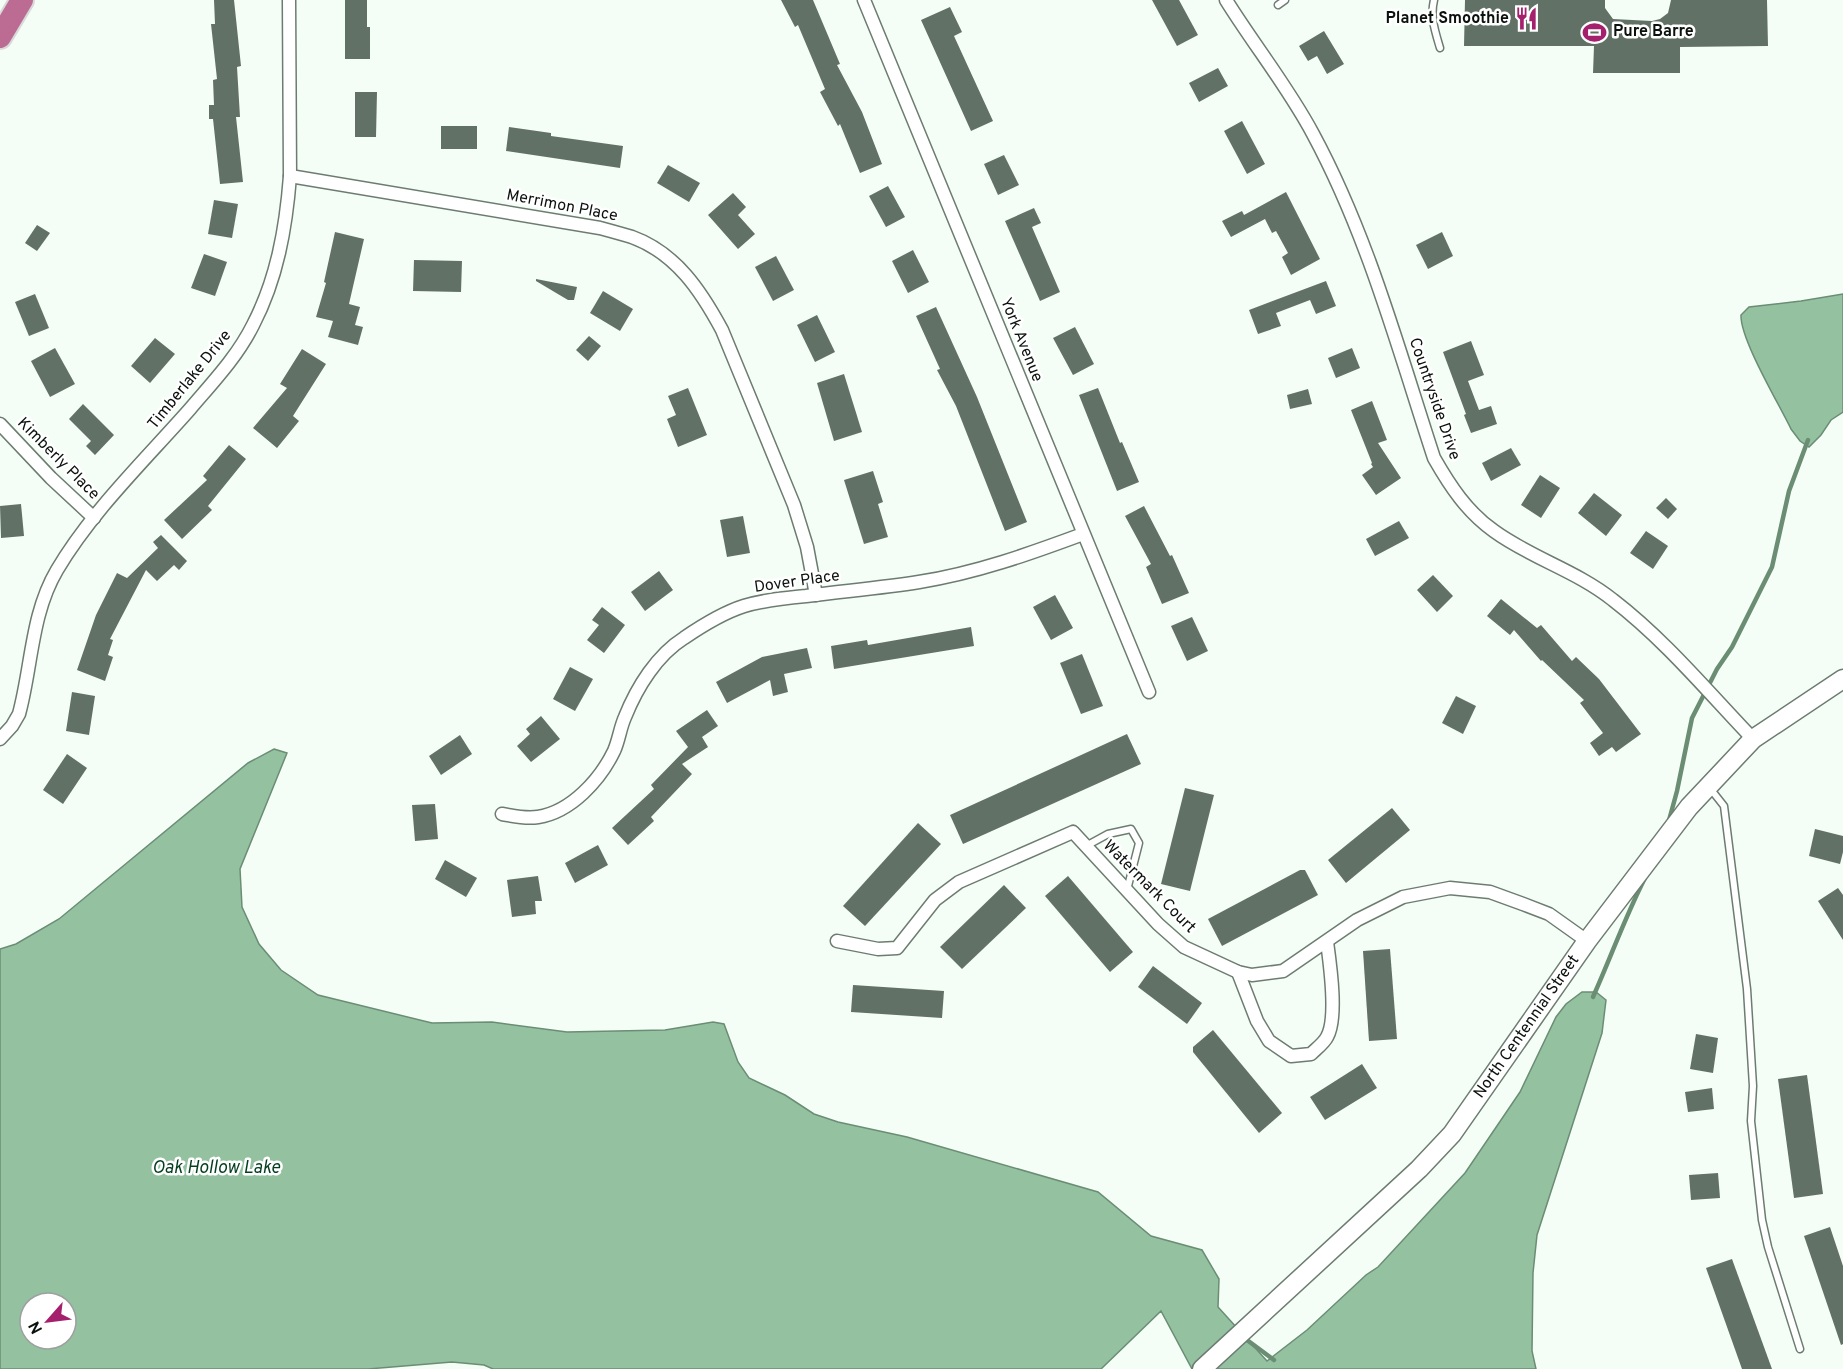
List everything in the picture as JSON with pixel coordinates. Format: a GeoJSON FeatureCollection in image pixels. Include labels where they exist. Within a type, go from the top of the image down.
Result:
{"type":"FeatureCollection","features":[{"type":"Feature","properties":{"kind":"highway"},"geometry":{"type":"LineString","coordinates":[[0,37],[22,0]]}},
{"type":"Feature","properties":{"kind":"street","name":"Timberlake Drive"},"geometry":{"type":"LineString","coordinates":[[0,739],[19,714],[37,621],[44,597],[56,571],[72,545],[94,518],[237,352],[266,296],[277,266],[288,205],[290,176],[289,0]]}},
{"type":"Feature","properties":{"kind":"street","name":"York Avenue"},"geometry":{"type":"LineString","coordinates":[[864,0],[1149,692]]}},
{"type":"Feature","properties":{"kind":"street","name":"Countryside Drive"},"geometry":{"type":"LineString","coordinates":[[1226,0],[1291,96],[1341,191],[1361,237],[1434,458],[1452,489],[1479,519],[1496,532],[1611,598],[1640,622],[1753,739]]}},
{"type":"Feature","properties":{"kind":"street","name":"Merrimon Place"},"geometry":{"type":"LineString","coordinates":[[290,176],[600,228],[634,238],[666,256],[687,276],[708,304],[722,330],[794,505],[807,547],[816,595]]}},
{"type":"Feature","properties":{"kind":"street","name":"Kimberly Place"},"geometry":{"type":"LineString","coordinates":[[0,424],[51,478],[94,518]]}},
{"type":"Feature","properties":{"kind":"street","name":"Dover Place"},"geometry":{"type":"LineString","coordinates":[[502,814],[523,818],[540,817],[567,805],[587,790],[603,771],[615,749],[624,718],[638,689],[657,663],[680,640],[712,619],[742,607],[767,601],[918,583],[972,572],[1083,534]]}},
{"type":"Feature","properties":{"kind":"street","name":"North Centennial Street"},"geometry":{"type":"LineString","coordinates":[[1202,1369],[1419,1169],[1452,1134],[1587,941],[1689,807],[1753,739],[1843,679]]}},
{"type":"Feature","properties":{"kind":"street","name":"Watermark Court"},"geometry":{"type":"LineString","coordinates":[[837,941],[878,949],[897,948],[935,900],[959,882],[1073,832],[1158,924],[1184,947],[1238,972],[1252,975],[1283,971],[1357,921],[1403,897],[1450,888],[1490,892],[1549,914],[1587,941]]}},
{"type":"Feature","properties":{"kind":"street"},"geometry":{"type":"LineString","coordinates":[[1238,972],[1257,1021],[1269,1041],[1292,1056],[1311,1054],[1328,1036],[1333,1009],[1332,976],[1327,942]]}},
{"type":"Feature","properties":{"kind":"lane"},"geometry":{"type":"LineString","coordinates":[[1278,5],[1285,0]]}},
{"type":"Feature","properties":{"kind":"lane"},"geometry":{"type":"LineString","coordinates":[[1434,0],[1431,10],[1440,48]]}},
{"type":"Feature","properties":{"kind":"lane"},"geometry":{"type":"LineString","coordinates":[[1709,787],[1724,806],[1747,989],[1753,1086],[1751,1121],[1762,1220],[1771,1257],[1800,1349]]}},
{"type":"Feature","properties":{"kind":"lane"},"geometry":{"type":"LineString","coordinates":[[1086,846],[1108,834],[1131,829],[1139,843],[1127,890]]}},
{"type":"Feature","properties":{"kind":"water"},"geometry":{"type":"Polygon","coordinates":[[[1843,294],[1843,412],[1831,420],[1809,447],[1800,441],[1791,429],[1753,355],[1742,326],[1741,315],[1749,307],[1843,294]]]}},
{"type":"Feature","properties":{"kind":"water","name":"Oak Hollow Lake"},"geometry":{"type":"Polygon","coordinates":[[[274,749],[287,753],[240,869],[242,907],[259,944],[281,970],[318,995],[432,1023],[492,1022],[567,1032],[665,1030],[713,1022],[724,1024],[738,1062],[749,1078],[785,1095],[814,1114],[838,1122],[907,1137],[1098,1192],[1151,1236],[1202,1250],[1219,1279],[1218,1307],[1267,1361],[1307,1330],[1366,1275],[1378,1267],[1465,1173],[1520,1092],[1556,1017],[1566,1004],[1582,992],[1596,992],[1606,1000],[1602,1033],[1537,1235],[1533,1273],[1532,1351],[1536,1369],[1192,1369],[1161,1311],[1101,1369],[493,1369],[484,1365],[452,1362],[368,1369],[0,1369],[0,949],[16,944],[59,919],[248,763],[274,749]]]}},
{"type":"Feature","properties":{"kind":"building"},"geometry":{"type":"Polygon","coordinates":[[[214,0],[234,0],[241,66],[237,67],[240,117],[236,117],[243,182],[220,184],[213,119],[209,119],[209,105],[214,105],[213,80],[217,79],[211,24],[215,24],[214,0]]]}},
{"type":"Feature","properties":{"kind":"building"},"geometry":{"type":"Polygon","coordinates":[[[345,0],[367,0],[370,59],[345,59],[345,0]]]}},
{"type":"Feature","properties":{"kind":"building"},"geometry":{"type":"Polygon","coordinates":[[[781,0],[813,0],[840,64],[837,65],[862,112],[882,164],[860,173],[840,124],[838,126],[820,92],[825,89],[798,25],[795,27],[781,0]]]}},
{"type":"Feature","properties":{"kind":"building"},"geometry":{"type":"Polygon","coordinates":[[[1152,0],[1179,0],[1198,35],[1177,46],[1152,0]]]}},
{"type":"Feature","properties":{"kind":"building"},"geometry":{"type":"Polygon","coordinates":[[[1465,0],[1605,0],[1605,8],[1613,19],[1652,21],[1668,13],[1671,0],[1767,0],[1768,46],[1680,47],[1680,73],[1593,73],[1594,46],[1464,46],[1465,0]]]}},
{"type":"Feature","properties":{"kind":"building"},"geometry":{"type":"Polygon","coordinates":[[[950,7],[962,32],[954,36],[993,121],[971,131],[921,20],[950,7]]]}},
{"type":"Feature","properties":{"kind":"building"},"geometry":{"type":"Polygon","coordinates":[[[1324,31],[1344,64],[1327,74],[1317,56],[1308,61],[1299,46],[1324,31]]]}},
{"type":"Feature","properties":{"kind":"building"},"geometry":{"type":"Polygon","coordinates":[[[1218,68],[1228,86],[1199,102],[1189,83],[1218,68]]]}},
{"type":"Feature","properties":{"kind":"building"},"geometry":{"type":"Polygon","coordinates":[[[355,92],[377,92],[376,137],[355,137],[355,92]]]}},
{"type":"Feature","properties":{"kind":"building"},"geometry":{"type":"Polygon","coordinates":[[[1242,121],[1265,164],[1247,174],[1224,131],[1242,121]]]}},
{"type":"Feature","properties":{"kind":"building"},"geometry":{"type":"Polygon","coordinates":[[[441,126],[477,126],[477,149],[441,149],[441,126]]]}},
{"type":"Feature","properties":{"kind":"building"},"geometry":{"type":"Polygon","coordinates":[[[509,127],[551,133],[551,136],[623,146],[620,168],[506,151],[509,127]]]}},
{"type":"Feature","properties":{"kind":"building"},"geometry":{"type":"Polygon","coordinates":[[[1004,155],[1019,185],[998,195],[984,164],[1004,155]]]}},
{"type":"Feature","properties":{"kind":"building"},"geometry":{"type":"Polygon","coordinates":[[[668,165],[700,183],[689,202],[657,183],[668,165]]]}},
{"type":"Feature","properties":{"kind":"building"},"geometry":{"type":"Polygon","coordinates":[[[888,186],[905,217],[886,227],[869,196],[888,186]]]}},
{"type":"Feature","properties":{"kind":"building"},"geometry":{"type":"Polygon","coordinates":[[[1286,192],[1320,259],[1291,275],[1282,257],[1288,253],[1276,231],[1272,233],[1265,219],[1231,237],[1222,221],[1242,211],[1244,215],[1286,192]]]}},
{"type":"Feature","properties":{"kind":"building"},"geometry":{"type":"Polygon","coordinates":[[[733,193],[746,207],[738,215],[755,234],[738,249],[708,215],[733,193]]]}},
{"type":"Feature","properties":{"kind":"building"},"geometry":{"type":"Polygon","coordinates":[[[214,200],[238,204],[232,238],[208,234],[214,200]]]}},
{"type":"Feature","properties":{"kind":"building"},"geometry":{"type":"Polygon","coordinates":[[[1034,208],[1041,223],[1032,227],[1060,292],[1040,301],[1005,221],[1034,208]]]}},
{"type":"Feature","properties":{"kind":"building"},"geometry":{"type":"Polygon","coordinates":[[[37,225],[50,233],[37,251],[25,243],[37,225]]]}},
{"type":"Feature","properties":{"kind":"building"},"geometry":{"type":"Polygon","coordinates":[[[335,232],[364,239],[349,304],[360,307],[355,325],[363,327],[358,345],[328,337],[333,321],[316,317],[326,283],[324,282],[335,232]]]}},
{"type":"Feature","properties":{"kind":"building"},"geometry":{"type":"Polygon","coordinates":[[[1442,232],[1453,256],[1428,269],[1416,245],[1442,232]]]}},
{"type":"Feature","properties":{"kind":"building"},"geometry":{"type":"Polygon","coordinates":[[[913,250],[929,282],[908,293],[892,261],[913,250]]]}},
{"type":"Feature","properties":{"kind":"building"},"geometry":{"type":"Polygon","coordinates":[[[204,254],[227,262],[215,296],[191,288],[204,254]]]}},
{"type":"Feature","properties":{"kind":"building"},"geometry":{"type":"Polygon","coordinates":[[[776,256],[794,290],[773,301],[755,267],[776,256]]]}},
{"type":"Feature","properties":{"kind":"building"},"geometry":{"type":"Polygon","coordinates":[[[414,260],[462,261],[461,292],[413,291],[414,260]]]}},
{"type":"Feature","properties":{"kind":"building"},"geometry":{"type":"Polygon","coordinates":[[[536,279],[577,287],[574,300],[568,300],[536,279]]]}},
{"type":"Feature","properties":{"kind":"building"},"geometry":{"type":"Polygon","coordinates":[[[1326,281],[1336,306],[1316,314],[1310,300],[1276,313],[1281,326],[1258,334],[1249,310],[1326,281]]]}},
{"type":"Feature","properties":{"kind":"building"},"geometry":{"type":"Polygon","coordinates":[[[603,291],[633,309],[620,331],[590,313],[603,291]]]}},
{"type":"Feature","properties":{"kind":"building"},"geometry":{"type":"Polygon","coordinates":[[[35,294],[49,328],[29,336],[15,302],[35,294]]]}},
{"type":"Feature","properties":{"kind":"building"},"geometry":{"type":"Polygon","coordinates":[[[936,307],[977,397],[1027,522],[1005,531],[956,406],[937,370],[940,369],[916,316],[936,307]]]}},
{"type":"Feature","properties":{"kind":"building"},"geometry":{"type":"Polygon","coordinates":[[[817,315],[835,352],[815,362],[797,325],[817,315]]]}},
{"type":"Feature","properties":{"kind":"building"},"geometry":{"type":"Polygon","coordinates":[[[1075,327],[1094,364],[1073,375],[1053,338],[1075,327]]]}},
{"type":"Feature","properties":{"kind":"building"},"geometry":{"type":"Polygon","coordinates":[[[589,336],[601,346],[588,361],[576,350],[589,336]]]}},
{"type":"Feature","properties":{"kind":"building"},"geometry":{"type":"Polygon","coordinates":[[[155,338],[175,354],[150,383],[131,366],[155,338]]]}},
{"type":"Feature","properties":{"kind":"building"},"geometry":{"type":"Polygon","coordinates":[[[1471,341],[1484,375],[1468,381],[1479,410],[1491,406],[1497,424],[1471,433],[1443,352],[1471,341]]]}},
{"type":"Feature","properties":{"kind":"building"},"geometry":{"type":"Polygon","coordinates":[[[55,348],[75,384],[50,397],[31,361],[55,348]]]}},
{"type":"Feature","properties":{"kind":"building"},"geometry":{"type":"Polygon","coordinates":[[[1352,348],[1360,368],[1336,378],[1328,358],[1352,348]]]}},
{"type":"Feature","properties":{"kind":"building"},"geometry":{"type":"Polygon","coordinates":[[[302,349],[326,364],[293,416],[299,421],[277,448],[253,428],[287,388],[280,384],[302,349]]]}},
{"type":"Feature","properties":{"kind":"building"},"geometry":{"type":"Polygon","coordinates":[[[844,374],[862,432],[834,441],[817,383],[844,374]]]}},
{"type":"Feature","properties":{"kind":"building"},"geometry":{"type":"Polygon","coordinates":[[[688,388],[707,435],[678,447],[667,419],[676,415],[668,396],[688,388]]]}},
{"type":"Feature","properties":{"kind":"building"},"geometry":{"type":"Polygon","coordinates":[[[1098,388],[1120,443],[1122,442],[1139,482],[1117,491],[1079,395],[1098,388]]]}},
{"type":"Feature","properties":{"kind":"building"},"geometry":{"type":"Polygon","coordinates":[[[1308,389],[1312,404],[1290,409],[1287,395],[1308,389]]]}},
{"type":"Feature","properties":{"kind":"building"},"geometry":{"type":"Polygon","coordinates":[[[1372,401],[1387,440],[1378,443],[1401,478],[1376,495],[1362,475],[1373,467],[1351,410],[1372,401]]]}},
{"type":"Feature","properties":{"kind":"building"},"geometry":{"type":"Polygon","coordinates":[[[83,404],[114,435],[95,455],[86,446],[91,441],[69,419],[83,404]]]}},
{"type":"Feature","properties":{"kind":"building"},"geometry":{"type":"Polygon","coordinates":[[[229,445],[246,459],[208,506],[212,510],[182,539],[164,520],[207,480],[203,476],[229,445]]]}},
{"type":"Feature","properties":{"kind":"building"},"geometry":{"type":"Polygon","coordinates":[[[1511,448],[1521,465],[1491,481],[1482,463],[1511,448]]]}},
{"type":"Feature","properties":{"kind":"building"},"geometry":{"type":"Polygon","coordinates":[[[873,471],[883,502],[878,504],[888,537],[864,544],[844,480],[873,471]]]}},
{"type":"Feature","properties":{"kind":"building"},"geometry":{"type":"Polygon","coordinates":[[[1540,475],[1560,488],[1541,518],[1521,505],[1540,475]]]}},
{"type":"Feature","properties":{"kind":"building"},"geometry":{"type":"Polygon","coordinates":[[[1594,493],[1622,515],[1606,536],[1578,513],[1594,493]]]}},
{"type":"Feature","properties":{"kind":"building"},"geometry":{"type":"Polygon","coordinates":[[[1666,498],[1677,509],[1668,519],[1656,508],[1666,498]]]}},
{"type":"Feature","properties":{"kind":"building"},"geometry":{"type":"Polygon","coordinates":[[[21,504],[24,536],[1,538],[0,506],[21,504]]]}},
{"type":"Feature","properties":{"kind":"building"},"geometry":{"type":"Polygon","coordinates":[[[1144,506],[1170,556],[1172,555],[1189,593],[1162,604],[1146,567],[1151,564],[1125,516],[1144,506]]]}},
{"type":"Feature","properties":{"kind":"building"},"geometry":{"type":"Polygon","coordinates":[[[743,516],[750,553],[727,557],[720,520],[743,516]]]}},
{"type":"Feature","properties":{"kind":"building"},"geometry":{"type":"Polygon","coordinates":[[[1399,521],[1409,538],[1375,556],[1366,539],[1399,521]]]}},
{"type":"Feature","properties":{"kind":"building"},"geometry":{"type":"Polygon","coordinates":[[[1646,531],[1668,546],[1653,569],[1630,553],[1646,531]]]}},
{"type":"Feature","properties":{"kind":"building"},"geometry":{"type":"Polygon","coordinates":[[[161,535],[187,561],[179,570],[174,565],[157,581],[146,570],[110,639],[113,640],[108,655],[113,657],[105,681],[77,670],[96,615],[117,573],[127,578],[158,548],[153,542],[161,535]]]}},
{"type":"Feature","properties":{"kind":"building"},"geometry":{"type":"Polygon","coordinates":[[[659,571],[673,590],[645,611],[631,592],[659,571]]]}},
{"type":"Feature","properties":{"kind":"building"},"geometry":{"type":"Polygon","coordinates":[[[1433,575],[1453,596],[1437,612],[1417,590],[1433,575]]]}},
{"type":"Feature","properties":{"kind":"building"},"geometry":{"type":"Polygon","coordinates":[[[1055,595],[1073,628],[1051,640],[1033,607],[1055,595]]]}},
{"type":"Feature","properties":{"kind":"building"},"geometry":{"type":"Polygon","coordinates":[[[1501,599],[1537,628],[1541,625],[1572,661],[1576,657],[1599,679],[1641,734],[1616,752],[1612,747],[1599,756],[1590,743],[1603,733],[1580,703],[1584,700],[1541,661],[1514,630],[1510,635],[1487,616],[1501,599]]]}},
{"type":"Feature","properties":{"kind":"building"},"geometry":{"type":"Polygon","coordinates":[[[602,607],[625,625],[604,653],[587,640],[599,625],[592,620],[602,607]]]}},
{"type":"Feature","properties":{"kind":"building"},"geometry":{"type":"Polygon","coordinates":[[[1192,617],[1208,651],[1187,661],[1171,626],[1192,617]]]}},
{"type":"Feature","properties":{"kind":"building"},"geometry":{"type":"Polygon","coordinates":[[[971,627],[974,646],[834,669],[831,646],[867,640],[868,645],[971,627]]]}},
{"type":"Feature","properties":{"kind":"building"},"geometry":{"type":"Polygon","coordinates":[[[807,648],[812,668],[784,674],[788,692],[773,696],[770,680],[727,703],[716,682],[762,657],[807,648]]]}},
{"type":"Feature","properties":{"kind":"building"},"geometry":{"type":"Polygon","coordinates":[[[1082,654],[1103,706],[1081,714],[1060,663],[1082,654]]]}},
{"type":"Feature","properties":{"kind":"building"},"geometry":{"type":"Polygon","coordinates":[[[570,667],[593,679],[575,711],[553,699],[570,667]]]}},
{"type":"Feature","properties":{"kind":"building"},"geometry":{"type":"Polygon","coordinates":[[[72,692],[95,696],[89,735],[66,731],[72,692]]]}},
{"type":"Feature","properties":{"kind":"building"},"geometry":{"type":"Polygon","coordinates":[[[1456,696],[1476,706],[1463,734],[1442,723],[1456,696]]]}},
{"type":"Feature","properties":{"kind":"building"},"geometry":{"type":"Polygon","coordinates":[[[707,710],[718,726],[702,737],[708,747],[682,764],[692,774],[651,817],[654,821],[628,845],[612,828],[654,789],[651,785],[688,747],[676,731],[707,710]]]}},
{"type":"Feature","properties":{"kind":"building"},"geometry":{"type":"Polygon","coordinates":[[[541,716],[560,739],[531,762],[517,746],[530,734],[526,729],[541,716]]]}},
{"type":"Feature","properties":{"kind":"building"},"geometry":{"type":"Polygon","coordinates":[[[1127,734],[1141,764],[963,844],[950,815],[1127,734]]]}},
{"type":"Feature","properties":{"kind":"building"},"geometry":{"type":"Polygon","coordinates":[[[460,735],[472,754],[441,775],[429,756],[460,735]]]}},
{"type":"Feature","properties":{"kind":"building"},"geometry":{"type":"Polygon","coordinates":[[[67,754],[87,768],[63,804],[43,790],[67,754]]]}},
{"type":"Feature","properties":{"kind":"building"},"geometry":{"type":"Polygon","coordinates":[[[1185,788],[1214,795],[1190,891],[1161,884],[1185,788]]]}},
{"type":"Feature","properties":{"kind":"building"},"geometry":{"type":"Polygon","coordinates":[[[435,804],[438,839],[415,841],[412,805],[435,804]]]}},
{"type":"Feature","properties":{"kind":"building"},"geometry":{"type":"Polygon","coordinates":[[[1392,808],[1410,830],[1346,883],[1328,860],[1392,808]]]}},
{"type":"Feature","properties":{"kind":"building"},"geometry":{"type":"Polygon","coordinates":[[[918,823],[941,844],[865,926],[843,906],[918,823]]]}},
{"type":"Feature","properties":{"kind":"building"},"geometry":{"type":"Polygon","coordinates":[[[1815,829],[1843,836],[1840,864],[1809,856],[1815,829]]]}},
{"type":"Feature","properties":{"kind":"building"},"geometry":{"type":"Polygon","coordinates":[[[598,845],[608,865],[575,883],[565,863],[598,845]]]}},
{"type":"Feature","properties":{"kind":"building"},"geometry":{"type":"Polygon","coordinates":[[[445,860],[477,878],[466,897],[435,879],[445,860]]]}},
{"type":"Feature","properties":{"kind":"building"},"geometry":{"type":"Polygon","coordinates":[[[1300,870],[1305,870],[1318,895],[1222,946],[1208,919],[1300,870]]]}},
{"type":"Feature","properties":{"kind":"building"},"geometry":{"type":"Polygon","coordinates":[[[538,876],[542,901],[535,901],[536,914],[512,917],[507,880],[538,876]]]}},
{"type":"Feature","properties":{"kind":"building"},"geometry":{"type":"Polygon","coordinates":[[[1068,876],[1133,952],[1110,972],[1045,896],[1068,876]]]}},
{"type":"Feature","properties":{"kind":"building"},"geometry":{"type":"Polygon","coordinates":[[[1004,885],[1026,908],[962,969],[940,947],[1004,885]]]}},
{"type":"Feature","properties":{"kind":"building"},"geometry":{"type":"Polygon","coordinates":[[[1838,888],[1843,895],[1843,940],[1818,901],[1838,888]]]}},
{"type":"Feature","properties":{"kind":"building"},"geometry":{"type":"Polygon","coordinates":[[[1390,949],[1397,1039],[1369,1041],[1363,951],[1390,949]]]}},
{"type":"Feature","properties":{"kind":"building"},"geometry":{"type":"Polygon","coordinates":[[[1153,966],[1202,1003],[1187,1024],[1138,987],[1153,966]]]}},
{"type":"Feature","properties":{"kind":"building"},"geometry":{"type":"Polygon","coordinates":[[[853,985],[944,991],[942,1018],[851,1012],[853,985]]]}},
{"type":"Feature","properties":{"kind":"building"},"geometry":{"type":"Polygon","coordinates":[[[1213,1030],[1282,1113],[1259,1133],[1193,1052],[1193,1047],[1213,1030]]]}},
{"type":"Feature","properties":{"kind":"building"},"geometry":{"type":"Polygon","coordinates":[[[1696,1034],[1718,1038],[1713,1073],[1690,1069],[1696,1034]]]}},
{"type":"Feature","properties":{"kind":"building"},"geometry":{"type":"Polygon","coordinates":[[[1362,1064],[1377,1088],[1325,1120],[1310,1097],[1362,1064]]]}},
{"type":"Feature","properties":{"kind":"building"},"geometry":{"type":"Polygon","coordinates":[[[1807,1075],[1823,1194],[1794,1198],[1778,1079],[1807,1075]]]}},
{"type":"Feature","properties":{"kind":"building"},"geometry":{"type":"Polygon","coordinates":[[[1712,1088],[1714,1109],[1688,1112],[1685,1092],[1712,1088]]]}},
{"type":"Feature","properties":{"kind":"building"},"geometry":{"type":"Polygon","coordinates":[[[1718,1173],[1720,1198],[1691,1200],[1689,1175],[1718,1173]]]}},
{"type":"Feature","properties":{"kind":"building"},"geometry":{"type":"Polygon","coordinates":[[[1830,1227],[1843,1266],[1843,1344],[1841,1345],[1804,1236],[1830,1227]]]}},
{"type":"Feature","properties":{"kind":"building"},"geometry":{"type":"Polygon","coordinates":[[[1732,1259],[1772,1369],[1742,1369],[1706,1268],[1732,1259]]]}},
{"type":"Feature","properties":{"kind":"waterway"},"geometry":{"type":"LineString","coordinates":[[1668,824],[1692,718],[1717,669],[1732,647],[1772,567],[1789,491],[1808,440]]}},
{"type":"Feature","properties":{"kind":"waterway"},"geometry":{"type":"LineString","coordinates":[[1593,997],[1645,878]]}},
{"type":"Feature","properties":{"kind":"waterway"},"geometry":{"type":"LineString","coordinates":[[1247,1340],[1274,1360]]}},
{"type":"Feature","properties":{"kind":"place","name":"Planet Smoothie"},"geometry":{"type":"Point","coordinates":[1527,19]}},
{"type":"Feature","properties":{"kind":"place","name":"Pure Barre"},"geometry":{"type":"Point","coordinates":[1595,32]}}]}
